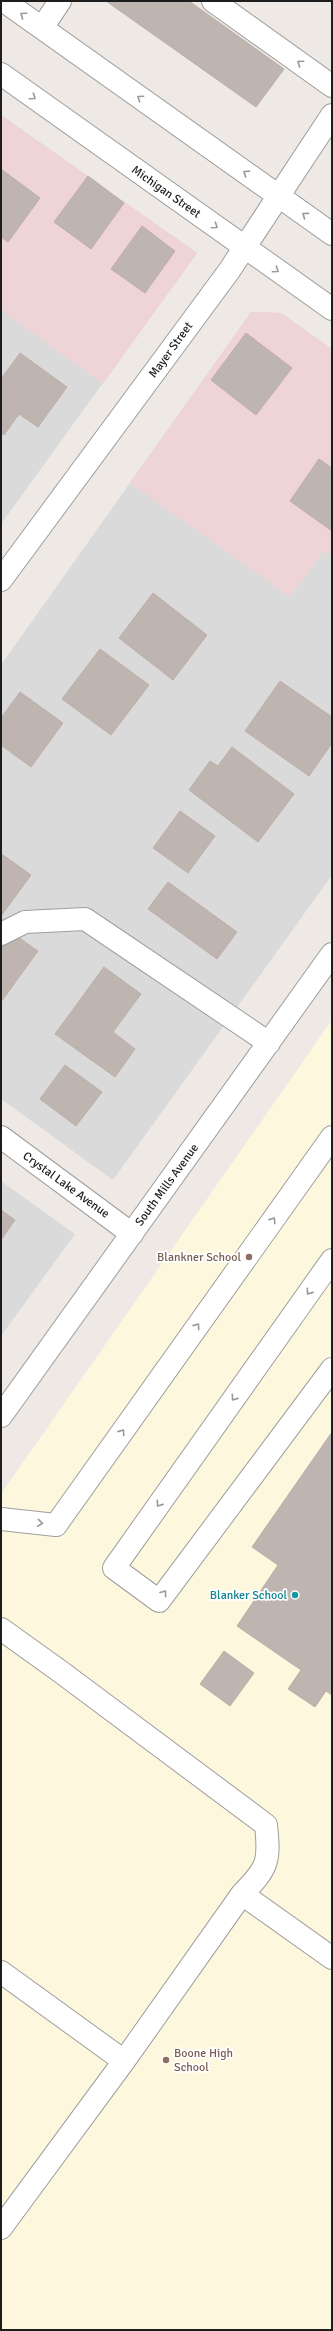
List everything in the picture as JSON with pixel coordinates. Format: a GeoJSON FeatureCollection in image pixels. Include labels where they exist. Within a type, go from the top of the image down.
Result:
{"type":"FeatureCollection","features":[{"type":"Feature","properties":{"kind":"street"},"geometry":{"type":"LineString","coordinates":[[4,1],[332,234]]}},
{"type":"Feature","properties":{"kind":"street"},"geometry":{"type":"LineString","coordinates":[[42,28],[60,1]]}},
{"type":"Feature","properties":{"kind":"street"},"geometry":{"type":"LineString","coordinates":[[214,1],[332,86]]}},
{"type":"Feature","properties":{"kind":"street","name":"Michigan Street"},"geometry":{"type":"LineString","coordinates":[[1,74],[332,309]]}},
{"type":"Feature","properties":{"kind":"street","name":"Mayer Street"},"geometry":{"type":"LineString","coordinates":[[1,580],[244,247],[332,115]]}},
{"type":"Feature","properties":{"kind":"street"},"geometry":{"type":"LineString","coordinates":[[1,934],[25,922],[85,919],[269,1043]]}},
{"type":"Feature","properties":{"kind":"street","name":"South Mills Avenue"},"geometry":{"type":"LineString","coordinates":[[1,1416],[332,954]]}},
{"type":"Feature","properties":{"kind":"street"},"geometry":{"type":"LineString","coordinates":[[1,1519],[56,1525],[332,1136]]}},
{"type":"Feature","properties":{"kind":"street","name":"Crystal Lake Avenue"},"geometry":{"type":"LineString","coordinates":[[1,1137],[132,1234]]}},
{"type":"Feature","properties":{"kind":"street"},"geometry":{"type":"LineString","coordinates":[[332,1260],[114,1568],[159,1601],[332,1369]]}},
{"type":"Feature","properties":{"kind":"street"},"geometry":{"type":"LineString","coordinates":[[1,1630],[68,1677],[266,1825],[269,1849],[266,1865],[257,1880],[242,1894],[124,2061],[1,2228]]}},
{"type":"Feature","properties":{"kind":"street"},"geometry":{"type":"LineString","coordinates":[[242,1894],[332,1958]]}},
{"type":"Feature","properties":{"kind":"street"},"geometry":{"type":"LineString","coordinates":[[1,1972],[124,2061]]}},
{"type":"Feature","properties":{"kind":"shaded area"},"geometry":{"type":"Polygon","coordinates":[[[1,115],[197,253],[1,524],[1,115]]]}},
{"type":"Feature","properties":{"kind":"shaded area"},"geometry":{"type":"Polygon","coordinates":[[[1,115],[197,253],[103,384],[1,310],[1,115]]]}},
{"type":"Feature","properties":{"kind":"shaded area"},"geometry":{"type":"Polygon","coordinates":[[[251,312],[281,313],[332,349],[332,875],[113,1180],[1,1099],[1,665],[251,312]]]}},
{"type":"Feature","properties":{"kind":"shaded area"},"geometry":{"type":"Polygon","coordinates":[[[251,312],[281,313],[332,349],[332,556],[324,551],[290,597],[130,483],[251,312]]]}},
{"type":"Feature","properties":{"kind":"shaded area","name":"Boone High School"},"geometry":{"type":"Polygon","coordinates":[[[332,1020],[332,2330],[1,2330],[1,1494],[332,1020]]]}},
{"type":"Feature","properties":{"kind":"shaded area"},"geometry":{"type":"Polygon","coordinates":[[[1,1181],[75,1234],[1,1336],[1,1181]]]}},
{"type":"Feature","properties":{"kind":"building"},"geometry":{"type":"Polygon","coordinates":[[[106,1],[189,1],[284,69],[256,107],[106,1]]]}},
{"type":"Feature","properties":{"kind":"building"},"geometry":{"type":"Polygon","coordinates":[[[1,169],[40,198],[8,242],[1,237],[1,169]]]}},
{"type":"Feature","properties":{"kind":"building"},"geometry":{"type":"Polygon","coordinates":[[[88,176],[124,203],[91,249],[54,222],[88,176]]]}},
{"type":"Feature","properties":{"kind":"building"},"geometry":{"type":"Polygon","coordinates":[[[142,226],[175,251],[145,293],[111,269],[142,226]]]}},
{"type":"Feature","properties":{"kind":"building"},"geometry":{"type":"Polygon","coordinates":[[[246,333],[292,368],[256,415],[211,380],[246,333]]]}},
{"type":"Feature","properties":{"kind":"building"},"geometry":{"type":"Polygon","coordinates":[[[20,353],[67,387],[38,427],[19,414],[4,435],[1,433],[1,379],[20,353]]]}},
{"type":"Feature","properties":{"kind":"building"},"geometry":{"type":"Polygon","coordinates":[[[319,459],[332,468],[332,531],[290,501],[319,459]]]}},
{"type":"Feature","properties":{"kind":"building"},"geometry":{"type":"Polygon","coordinates":[[[153,593],[207,635],[173,680],[119,638],[153,593]]]}},
{"type":"Feature","properties":{"kind":"building"},"geometry":{"type":"Polygon","coordinates":[[[100,649],[149,685],[111,735],[62,699],[100,649]]]}},
{"type":"Feature","properties":{"kind":"building"},"geometry":{"type":"Polygon","coordinates":[[[280,681],[332,717],[332,743],[309,776],[245,731],[280,681]]]}},
{"type":"Feature","properties":{"kind":"building"},"geometry":{"type":"Polygon","coordinates":[[[20,692],[63,723],[31,767],[1,745],[1,718],[20,692]]]}},
{"type":"Feature","properties":{"kind":"building"},"geometry":{"type":"Polygon","coordinates":[[[232,747],[294,794],[258,842],[189,790],[210,761],[218,766],[232,747]]]}},
{"type":"Feature","properties":{"kind":"building"},"geometry":{"type":"Polygon","coordinates":[[[180,811],[215,836],[188,873],[153,848],[180,811]]]}},
{"type":"Feature","properties":{"kind":"building"},"geometry":{"type":"Polygon","coordinates":[[[3,855],[31,875],[1,916],[1,857],[3,855]]]}},
{"type":"Feature","properties":{"kind":"building"},"geometry":{"type":"Polygon","coordinates":[[[168,882],[237,932],[217,959],[148,909],[168,882]]]}},
{"type":"Feature","properties":{"kind":"building"},"geometry":{"type":"Polygon","coordinates":[[[12,933],[38,951],[1,1002],[1,948],[12,933]]]}},
{"type":"Feature","properties":{"kind":"building"},"geometry":{"type":"Polygon","coordinates":[[[104,967],[141,994],[113,1032],[135,1049],[115,1077],[55,1034],[104,967]]]}},
{"type":"Feature","properties":{"kind":"building"},"geometry":{"type":"Polygon","coordinates":[[[65,1065],[102,1092],[76,1126],[40,1099],[65,1065]]]}},
{"type":"Feature","properties":{"kind":"building"},"geometry":{"type":"Polygon","coordinates":[[[1,1210],[15,1220],[1,1240],[1,1210]]]}},
{"type":"Feature","properties":{"kind":"building","name":"Blanker School"},"geometry":{"type":"Polygon","coordinates":[[[332,1432],[332,1695],[326,1691],[315,1707],[288,1689],[301,1670],[237,1626],[278,1565],[252,1547],[332,1432]]]}},
{"type":"Feature","properties":{"kind":"building"},"geometry":{"type":"Polygon","coordinates":[[[224,1651],[254,1673],[230,1706],[200,1684],[224,1651]]]}},
{"type":"Feature","properties":{"kind":"place","name":"Blankner School"},"geometry":{"type":"Point","coordinates":[249,1257]}},
{"type":"Feature","properties":{"kind":"place","name":"Blanker School"},"geometry":{"type":"Point","coordinates":[295,1595]}},
{"type":"Feature","properties":{"kind":"place","name":"Boone High School"},"geometry":{"type":"Point","coordinates":[166,2060]}}]}
